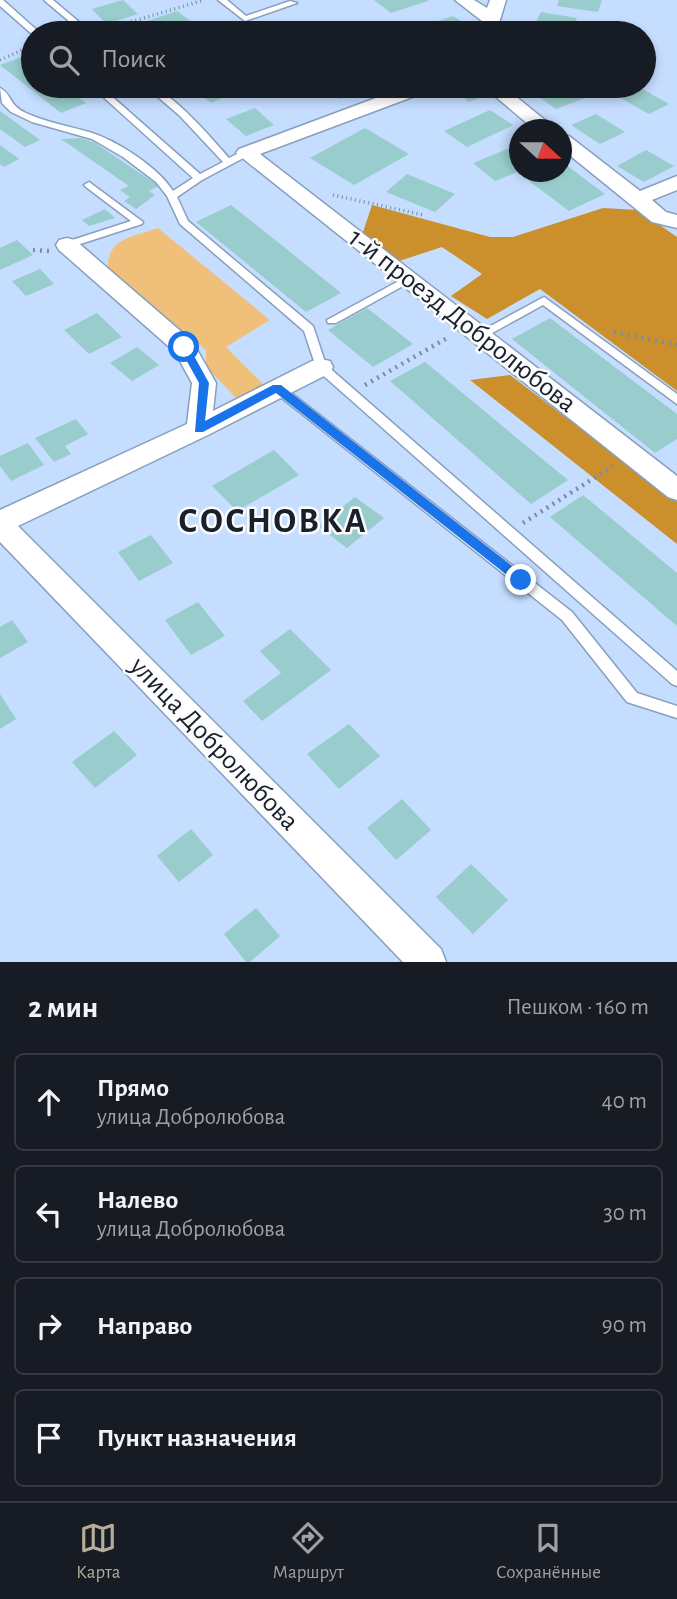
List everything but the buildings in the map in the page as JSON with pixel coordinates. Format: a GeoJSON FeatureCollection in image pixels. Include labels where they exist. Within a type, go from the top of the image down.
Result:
{"type":"FeatureCollection","features":[{"type":"Feature","properties":{"kind":"street"},"geometry":{"type":"LineString","coordinates":[[463,0],[484,21]]}},
{"type":"Feature","properties":{"kind":"street"},"geometry":{"type":"LineString","coordinates":[[491,21],[498,0]]}},
{"type":"Feature","properties":{"kind":"street"},"geometry":{"type":"LineString","coordinates":[[237,157],[392,98]]}},
{"type":"Feature","properties":{"kind":"street"},"geometry":{"type":"LineString","coordinates":[[507,98],[534,119]]}},
{"type":"Feature","properties":{"kind":"street"},"geometry":{"type":"LineString","coordinates":[[572,148],[659,217],[677,222]]}},
{"type":"Feature","properties":{"kind":"street","name":"1-й проезд Добролюбова"},"geometry":{"type":"LineString","coordinates":[[237,157],[408,279],[677,490]]}},
{"type":"Feature","properties":{"kind":"street"},"geometry":{"type":"LineString","coordinates":[[638,199],[677,182]]}},
{"type":"Feature","properties":{"kind":"street"},"geometry":{"type":"LineString","coordinates":[[67,245],[184,347],[204,383],[199,429]]}},
{"type":"Feature","properties":{"kind":"street","name":"улица Добролюбова"},"geometry":{"type":"LineString","coordinates":[[321,367],[0,524],[428,962]]}},
{"type":"Feature","properties":{"kind":"lane"},"geometry":{"type":"LineString","coordinates":[[48,0],[73,21]]}},
{"type":"Feature","properties":{"kind":"lane"},"geometry":{"type":"LineString","coordinates":[[222,0],[245,19],[293,3]]}},
{"type":"Feature","properties":{"kind":"lane"},"geometry":{"type":"LineString","coordinates":[[0,2],[22,21]]}},
{"type":"Feature","properties":{"kind":"lane"},"geometry":{"type":"LineString","coordinates":[[0,18],[8,9]]}},
{"type":"Feature","properties":{"kind":"lane"},"geometry":{"type":"LineString","coordinates":[[0,91],[7,105],[27,116],[95,138],[167,184],[184,222],[309,329],[321,367],[677,680]]}},
{"type":"Feature","properties":{"kind":"lane"},"geometry":{"type":"LineString","coordinates":[[109,98],[200,178]]}},
{"type":"Feature","properties":{"kind":"lane"},"geometry":{"type":"LineString","coordinates":[[164,98],[237,157],[172,196]]}},
{"type":"Feature","properties":{"kind":"lane"},"geometry":{"type":"LineString","coordinates":[[67,245],[138,222],[89,185]]}},
{"type":"Feature","properties":{"kind":"lane"},"geometry":{"type":"LineString","coordinates":[[332,320],[408,279]]}},
{"type":"Feature","properties":{"kind":"lane"},"geometry":{"type":"LineString","coordinates":[[474,331],[544,300],[677,400]]}},
{"type":"Feature","properties":{"kind":"lane"},"geometry":{"type":"LineString","coordinates":[[277,388],[567,616],[632,698],[677,712]]}},
{"type":"Feature","properties":{"kind":"path"},"geometry":{"type":"LineString","coordinates":[[135,21],[204,0]]}},
{"type":"Feature","properties":{"kind":"path"},"geometry":{"type":"LineString","coordinates":[[0,60],[21,51]]}},
{"type":"Feature","properties":{"kind":"path"},"geometry":{"type":"LineString","coordinates":[[325,193],[423,215]]}},
{"type":"Feature","properties":{"kind":"path"},"geometry":{"type":"LineString","coordinates":[[572,321],[677,345]]}},
{"type":"Feature","properties":{"kind":"path"},"geometry":{"type":"LineString","coordinates":[[350,394],[474,331]]}},
{"type":"Feature","properties":{"kind":"path"},"geometry":{"type":"LineString","coordinates":[[535,515],[632,454]]}},
{"type":"Feature","properties":{"kind":"shaded area"},"geometry":{"type":"Polygon","coordinates":[[[372,205],[490,237],[513,237],[603,208],[638,210],[677,237],[677,391],[540,289],[487,319],[451,296],[482,274],[442,247],[393,263],[361,238],[372,205]]]}},
{"type":"Feature","properties":{"kind":"shaded area"},"geometry":{"type":"Polygon","coordinates":[[[158,228],[270,320],[226,347],[264,385],[238,400],[206,367],[206,350],[108,270],[111,251],[116,245],[158,228]]]}},
{"type":"Feature","properties":{"kind":"shaded area"},"geometry":{"type":"Polygon","coordinates":[[[510,375],[677,502],[677,544],[470,380],[510,375]]]}},
{"type":"Feature","properties":{"kind":"district","name":"СОСНОВКА"},"geometry":{"type":"Point","coordinates":[273,521]}},
{"type":"Feature","properties":{"kind":"route"},"geometry":{"type":"LineString","coordinates":[[184,347],[204,383],[199,429],[277,388],[521,580]]}}]}
